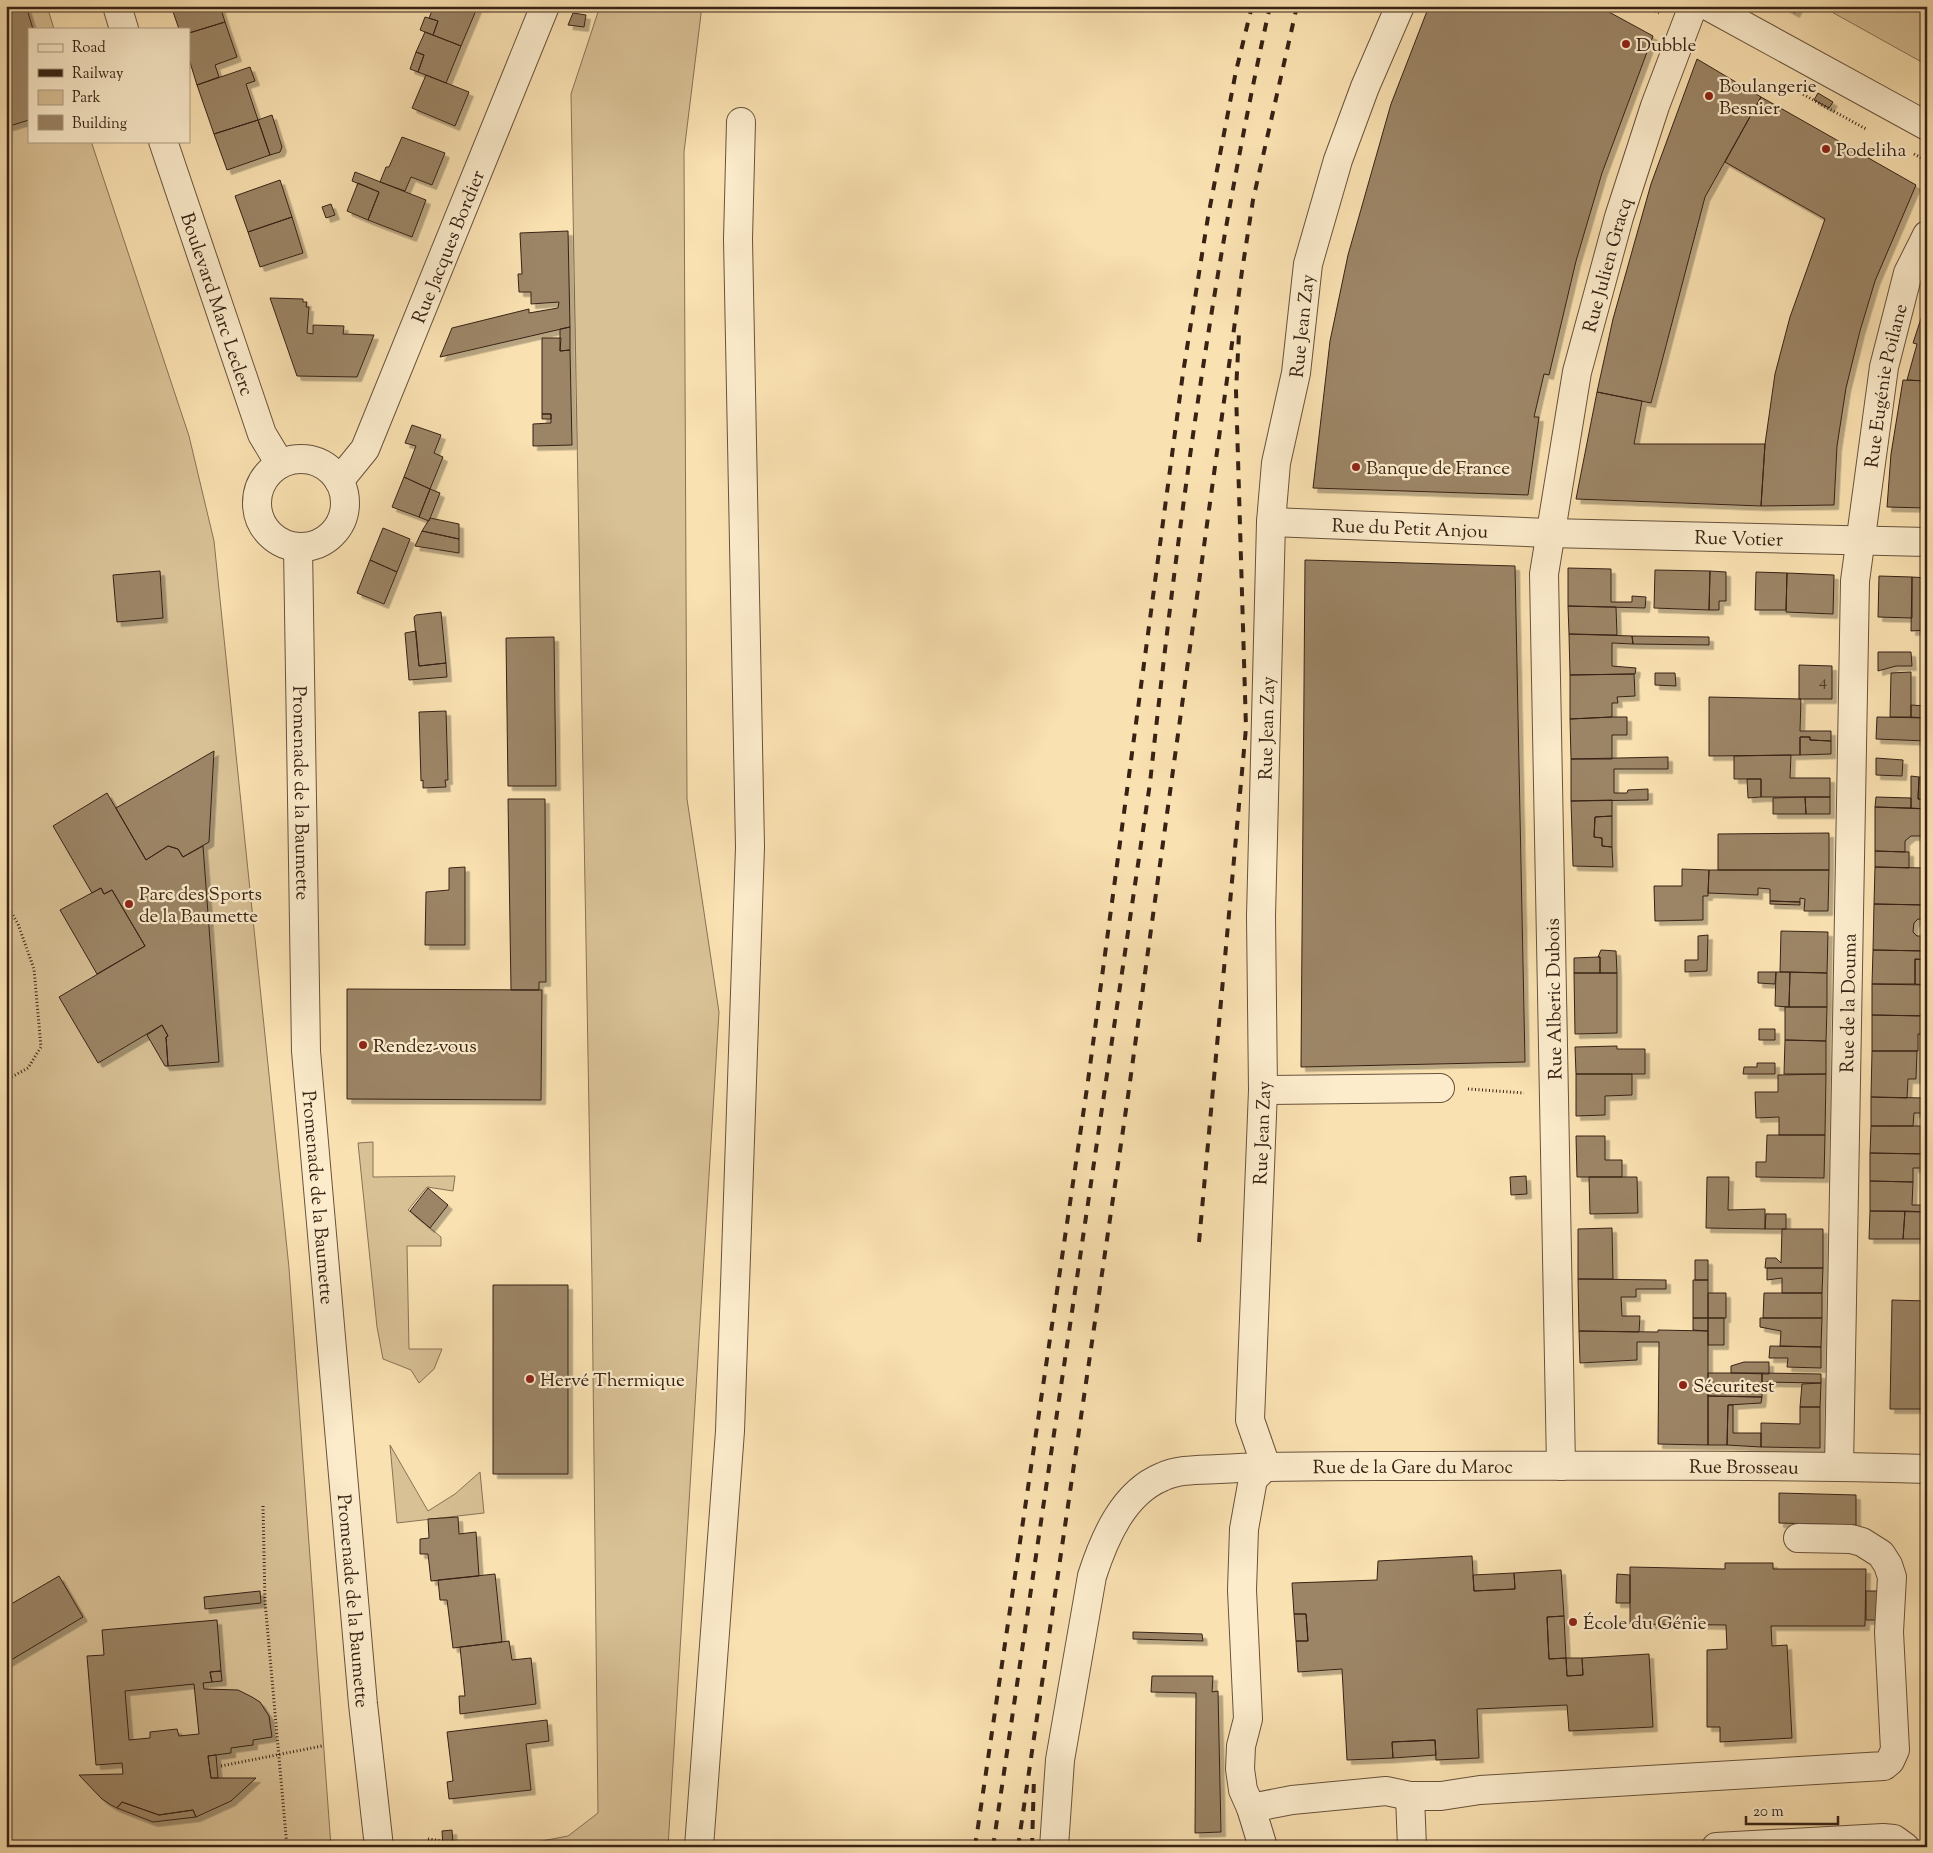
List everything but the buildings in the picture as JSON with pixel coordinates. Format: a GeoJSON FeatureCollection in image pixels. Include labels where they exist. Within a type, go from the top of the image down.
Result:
{"type":"FeatureCollection","features":[{"type":"Feature","properties":{"kind":"street"},"geometry":{"type":"LineString","coordinates":[[117,6],[124,28]]}},
{"type":"Feature","properties":{"kind":"street","name":"Rue Jacques Bordier"},"geometry":{"type":"LineString","coordinates":[[339,481],[365,449],[545,6]]}},
{"type":"Feature","properties":{"kind":"street","name":"Rue Jean Zay"},"geometry":{"type":"LineString","coordinates":[[1266,1466],[1250,1420],[1263,1090],[1261,916],[1271,522],[1276,463],[1296,373],[1308,264],[1338,160],[1365,87],[1400,6]]}},
{"type":"Feature","properties":{"kind":"street","name":"Rue Julien Gracq"},"geometry":{"type":"LineString","coordinates":[[1549,533],[1577,372],[1612,244],[1655,106],[1693,6]]}},
{"type":"Feature","properties":{"kind":"street"},"geometry":{"type":"LineString","coordinates":[[1708,6],[1927,126]]}},
{"type":"Feature","properties":{"kind":"street"},"geometry":{"type":"LineString","coordinates":[[699,1847],[730,1431],[750,847],[738,239],[741,122]]}},
{"type":"Feature","properties":{"kind":"street","name":"Boulevard Marc Leclerc"},"geometry":{"type":"LineString","coordinates":[[163,142],[262,434],[280,464]]}},
{"type":"Feature","properties":{"kind":"street","name":"Rue Eugénie Poilane"},"geometry":{"type":"LineString","coordinates":[[1861,540],[1884,367],[1908,273],[1927,235]]}},
{"type":"Feature","properties":{"kind":"street"},"geometry":{"type":"LineString","coordinates":[[296,459],[312,460],[328,468],[339,481],[345,503],[338,526],[321,542],[298,547],[282,542],[267,532],[262,525],[257,508],[258,491],[266,475],[280,464],[296,459]]}},
{"type":"Feature","properties":{"kind":"street","name":"Rue du Petit Anjou"},"geometry":{"type":"LineString","coordinates":[[1271,522],[1549,533]]}},
{"type":"Feature","properties":{"kind":"street","name":"Rue Votier"},"geometry":{"type":"LineString","coordinates":[[1549,533],[1927,542]]}},
{"type":"Feature","properties":{"kind":"street","name":"Rue Alberic Dubois"},"geometry":{"type":"LineString","coordinates":[[1549,533],[1544,574],[1561,1466]]}},
{"type":"Feature","properties":{"kind":"street","name":"Rue de la Douma"},"geometry":{"type":"LineString","coordinates":[[1839,1467],[1855,581],[1861,540]]}},
{"type":"Feature","properties":{"kind":"street","name":"Promenade de la Baumette"},"geometry":{"type":"LineString","coordinates":[[298,547],[306,1051],[363,1704],[379,1847]]}},
{"type":"Feature","properties":{"kind":"street"},"geometry":{"type":"LineString","coordinates":[[1263,1090],[1451,1088]]}},
{"type":"Feature","properties":{"kind":"street"},"geometry":{"type":"LineString","coordinates":[[1262,1847],[1251,1808],[1243,1790],[1240,1769],[1241,1746],[1248,1719],[1242,1560],[1244,1529],[1253,1479],[1266,1466]]}},
{"type":"Feature","properties":{"kind":"street","name":"Rue de la Gare du Maroc"},"geometry":{"type":"LineString","coordinates":[[1054,1847],[1060,1760],[1068,1705],[1092,1576],[1101,1549],[1113,1523],[1135,1496],[1160,1477],[1176,1472],[1266,1466],[1561,1466]]}},
{"type":"Feature","properties":{"kind":"street","name":"Rue Brosseau"},"geometry":{"type":"LineString","coordinates":[[1561,1466],[1927,1469]]}},
{"type":"Feature","properties":{"kind":"street"},"geometry":{"type":"LineString","coordinates":[[1251,1808],[1292,1800],[1386,1791],[1410,1796],[1884,1766],[1890,1761],[1895,1750],[1889,1632],[1892,1577],[1888,1564],[1881,1554],[1862,1542],[1852,1539],[1798,1538]]}},
{"type":"Feature","properties":{"kind":"street"},"geometry":{"type":"LineString","coordinates":[[1410,1796],[1412,1847]]}},
{"type":"Feature","properties":{"kind":"street"},"geometry":{"type":"LineString","coordinates":[[1716,1847],[1883,1838],[1894,1839],[1905,1847]]}},
{"type":"Feature","properties":{"kind":"path"},"geometry":{"type":"LineString","coordinates":[[6,903],[18,924],[34,969],[40,1047],[28,1068],[6,1080]]}},
{"type":"Feature","properties":{"kind":"path"},"geometry":{"type":"LineString","coordinates":[[1451,1088],[1533,1094]]}},
{"type":"Feature","properties":{"kind":"path"},"geometry":{"type":"LineString","coordinates":[[263,1506],[265,1601],[287,1847]]}},
{"type":"Feature","properties":{"kind":"path"},"geometry":{"type":"LineString","coordinates":[[221,1766],[322,1746]]}},
{"type":"Feature","properties":{"kind":"path"},"geometry":{"type":"LineString","coordinates":[[428,1839],[443,1841]]}},
{"type":"Feature","properties":{"kind":"green space","name":"Parc des Sports de la Baumette"},"geometry":{"type":"Polygon","coordinates":[[[6,6],[47,6],[54,28],[28,28],[28,142],[91,142],[189,436],[214,541],[289,1268],[331,1847],[6,1847],[6,6]]]}},
{"type":"Feature","properties":{"kind":"green space"},"geometry":{"type":"Polygon","coordinates":[[[600,6],[702,6],[684,152],[687,799],[719,1012],[668,1847],[510,1847],[568,1836],[598,1813],[592,1281],[571,94],[600,6]]]}},
{"type":"Feature","properties":{"kind":"green space"},"geometry":{"type":"Polygon","coordinates":[[[1821,6],[1927,6],[1927,65],[1821,6]]]}},
{"type":"Feature","properties":{"kind":"green space"},"geometry":{"type":"Polygon","coordinates":[[[373,1142],[373,1177],[455,1176],[453,1191],[427,1187],[408,1210],[441,1237],[441,1246],[407,1246],[409,1349],[442,1349],[434,1369],[419,1383],[411,1370],[383,1359],[377,1327],[358,1143],[373,1142]]]}},
{"type":"Feature","properties":{"kind":"green space"},"geometry":{"type":"Polygon","coordinates":[[[390,1445],[428,1511],[455,1494],[480,1472],[484,1513],[397,1523],[390,1445]]]}},
{"type":"Feature","properties":{"kind":"railway"},"geometry":{"type":"LineString","coordinates":[[975,1847],[1088,1081],[1183,373],[1208,217],[1236,71],[1252,6]]}},
{"type":"Feature","properties":{"kind":"railway"},"geometry":{"type":"LineString","coordinates":[[993,1847],[1150,783],[1185,490],[1199,393],[1231,199],[1270,6]]}},
{"type":"Feature","properties":{"kind":"railway"},"geometry":{"type":"LineString","coordinates":[[1018,1847],[1128,1096],[1242,271],[1253,200],[1297,6]]}},
{"type":"Feature","properties":{"kind":"railway"},"geometry":{"type":"LineString","coordinates":[[1199,1242],[1246,728],[1236,391],[1239,333]]}},
{"type":"Feature","properties":{"kind":"railway"},"geometry":{"type":"LineString","coordinates":[[1032,1847],[1034,1777]]}},
{"type":"Feature","properties":{"kind":"place","name":"Dubble"},"geometry":{"type":"Point","coordinates":[1626,44]}},
{"type":"Feature","properties":{"kind":"place","name":"Boulangerie Besnier"},"geometry":{"type":"Point","coordinates":[1709,96]}},
{"type":"Feature","properties":{"kind":"place","name":"Podeliha"},"geometry":{"type":"Point","coordinates":[1826,149]}},
{"type":"Feature","properties":{"kind":"place","name":"Banque de France"},"geometry":{"type":"Point","coordinates":[1356,467]}},
{"type":"Feature","properties":{"kind":"place","name":"Parc des Sports de la Baumette"},"geometry":{"type":"Point","coordinates":[129,904]}},
{"type":"Feature","properties":{"kind":"place","name":"Rendez-vous"},"geometry":{"type":"Point","coordinates":[363,1045]}},
{"type":"Feature","properties":{"kind":"place","name":"Hervé Thermique"},"geometry":{"type":"Point","coordinates":[530,1379]}},
{"type":"Feature","properties":{"kind":"place","name":"Sécuritest"},"geometry":{"type":"Point","coordinates":[1683,1385]}},
{"type":"Feature","properties":{"kind":"place","name":"École du Génie"},"geometry":{"type":"Point","coordinates":[1573,1622]}}]}
